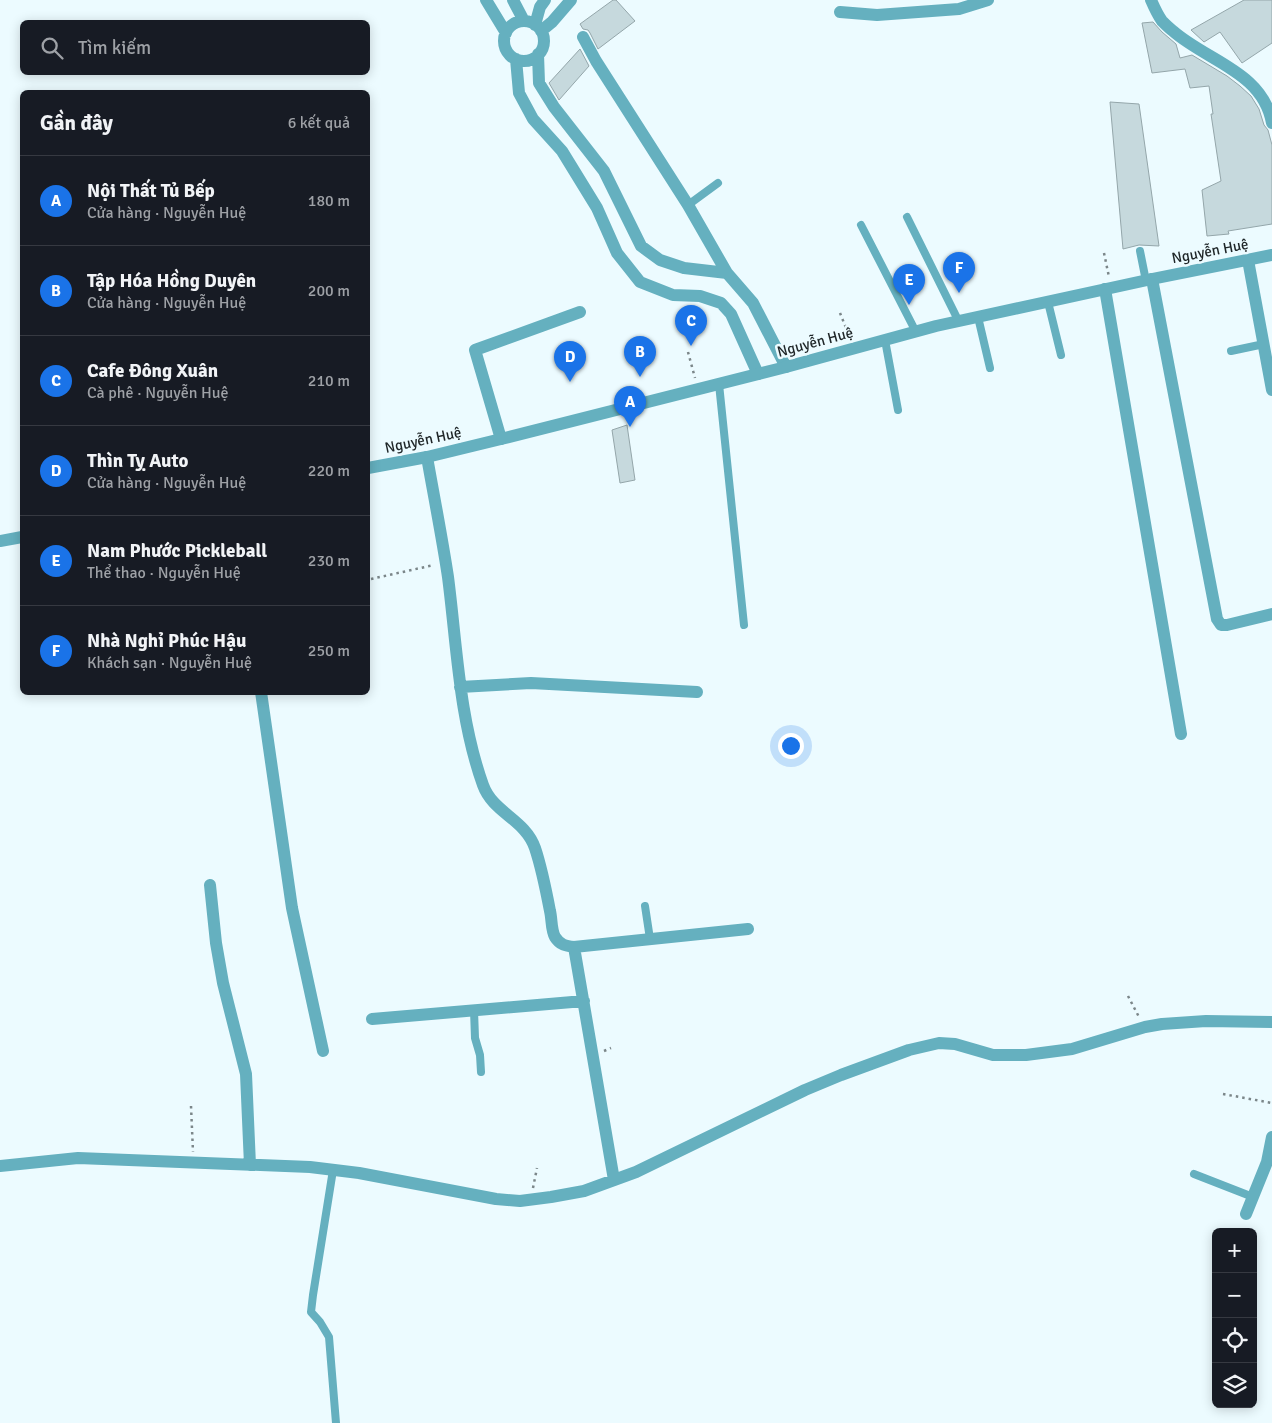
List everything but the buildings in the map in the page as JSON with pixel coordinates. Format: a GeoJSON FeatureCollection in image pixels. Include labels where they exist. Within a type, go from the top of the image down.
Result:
{"type":"FeatureCollection","features":[{"type":"Feature","properties":{"kind":"street"},"geometry":{"type":"LineString","coordinates":[[486,0],[506,33]]}},
{"type":"Feature","properties":{"kind":"street"},"geometry":{"type":"LineString","coordinates":[[513,0],[533,26],[544,43],[538,54],[522,61],[506,51],[504,39],[509,28],[514,24],[533,26],[552,22],[571,0]]}},
{"type":"Feature","properties":{"kind":"street"},"geometry":{"type":"LineString","coordinates":[[533,26],[540,7],[545,0]]}},
{"type":"Feature","properties":{"kind":"street"},"geometry":{"type":"LineString","coordinates":[[840,12],[877,14],[988,0]]}},
{"type":"Feature","properties":{"kind":"street"},"geometry":{"type":"LineString","coordinates":[[1151,0],[1162,21],[1178,36],[1238,72],[1252,84],[1264,100],[1272,123]]}},
{"type":"Feature","properties":{"kind":"street"},"geometry":{"type":"LineString","coordinates":[[582,37],[688,205],[727,274],[753,303],[786,367]]}},
{"type":"Feature","properties":{"kind":"street"},"geometry":{"type":"LineString","coordinates":[[538,54],[539,83],[554,107],[604,171],[640,246],[660,260],[684,268],[727,274]]}},
{"type":"Feature","properties":{"kind":"street"},"geometry":{"type":"LineString","coordinates":[[516,59],[519,93],[533,119],[562,151],[587,191],[597,208],[617,253],[640,282],[674,295],[700,296],[721,303],[732,314],[758,374]]}},
{"type":"Feature","properties":{"kind":"street","name":"Nguyễn Huệ"},"geometry":{"type":"LineString","coordinates":[[370,468],[428,457],[501,439],[978,317],[1272,255]]}},
{"type":"Feature","properties":{"kind":"street"},"geometry":{"type":"LineString","coordinates":[[1248,260],[1272,390]]}},
{"type":"Feature","properties":{"kind":"street"},"geometry":{"type":"LineString","coordinates":[[1149,280],[1217,619],[1221,625],[1226,625],[1272,614]]}},
{"type":"Feature","properties":{"kind":"street"},"geometry":{"type":"LineString","coordinates":[[1108,289],[1182,734]]}},
{"type":"Feature","properties":{"kind":"street"},"geometry":{"type":"LineString","coordinates":[[501,439],[475,350],[580,312]]}},
{"type":"Feature","properties":{"kind":"street"},"geometry":{"type":"LineString","coordinates":[[428,457],[445,563],[460,687],[468,732],[484,788],[500,810],[515,820],[527,832],[534,846],[544,880],[554,936],[562,945],[574,947],[748,929]]}},
{"type":"Feature","properties":{"kind":"street"},"geometry":{"type":"LineString","coordinates":[[0,541],[20,536]]}},
{"type":"Feature","properties":{"kind":"street"},"geometry":{"type":"LineString","coordinates":[[460,687],[531,683],[697,692]]}},
{"type":"Feature","properties":{"kind":"street"},"geometry":{"type":"LineString","coordinates":[[260,695],[292,908],[323,1051]]}},
{"type":"Feature","properties":{"kind":"street"},"geometry":{"type":"LineString","coordinates":[[210,885],[216,943],[223,983],[246,1074],[250,1165]]}},
{"type":"Feature","properties":{"kind":"street"},"geometry":{"type":"LineString","coordinates":[[574,947],[614,1180]]}},
{"type":"Feature","properties":{"kind":"street"},"geometry":{"type":"LineString","coordinates":[[372,1019],[584,1001]]}},
{"type":"Feature","properties":{"kind":"street"},"geometry":{"type":"LineString","coordinates":[[0,1166],[78,1158],[310,1167],[359,1173],[496,1199],[520,1201],[551,1198],[584,1191],[636,1172],[824,1082],[909,1050],[939,1043],[955,1044],[994,1055],[1026,1055],[1072,1049],[1144,1027],[1162,1024],[1206,1021],[1272,1022]]}},
{"type":"Feature","properties":{"kind":"street"},"geometry":{"type":"LineString","coordinates":[[1246,1214],[1267,1162],[1272,1137]]}},
{"type":"Feature","properties":{"kind":"lane"},"geometry":{"type":"LineString","coordinates":[[688,205],[718,183]]}},
{"type":"Feature","properties":{"kind":"lane"},"geometry":{"type":"LineString","coordinates":[[907,217],[959,322]]}},
{"type":"Feature","properties":{"kind":"lane"},"geometry":{"type":"LineString","coordinates":[[861,225],[916,332]]}},
{"type":"Feature","properties":{"kind":"lane"},"geometry":{"type":"LineString","coordinates":[[1140,251],[1149,280]]}},
{"type":"Feature","properties":{"kind":"lane"},"geometry":{"type":"LineString","coordinates":[[1048,302],[1061,355]]}},
{"type":"Feature","properties":{"kind":"lane"},"geometry":{"type":"LineString","coordinates":[[978,317],[990,368]]}},
{"type":"Feature","properties":{"kind":"lane"},"geometry":{"type":"LineString","coordinates":[[885,340],[898,410]]}},
{"type":"Feature","properties":{"kind":"lane"},"geometry":{"type":"LineString","coordinates":[[1231,351],[1264,344]]}},
{"type":"Feature","properties":{"kind":"lane"},"geometry":{"type":"LineString","coordinates":[[719,384],[744,625]]}},
{"type":"Feature","properties":{"kind":"lane"},"geometry":{"type":"LineString","coordinates":[[645,906],[650,939]]}},
{"type":"Feature","properties":{"kind":"lane"},"geometry":{"type":"LineString","coordinates":[[474,1010],[475,1038],[480,1055],[480,1072]]}},
{"type":"Feature","properties":{"kind":"lane"},"geometry":{"type":"LineString","coordinates":[[333,1170],[311,1312],[329,1337],[336,1423]]}},
{"type":"Feature","properties":{"kind":"lane"},"geometry":{"type":"LineString","coordinates":[[1194,1174],[1253,1197]]}},
{"type":"Feature","properties":{"kind":"path"},"geometry":{"type":"LineString","coordinates":[[1104,253],[1108,289]]}},
{"type":"Feature","properties":{"kind":"path"},"geometry":{"type":"LineString","coordinates":[[840,313],[855,348]]}},
{"type":"Feature","properties":{"kind":"path"},"geometry":{"type":"LineString","coordinates":[[688,352],[698,389]]}},
{"type":"Feature","properties":{"kind":"path"},"geometry":{"type":"LineString","coordinates":[[371,578],[445,563]]}},
{"type":"Feature","properties":{"kind":"path"},"geometry":{"type":"LineString","coordinates":[[1128,996],[1144,1027]]}},
{"type":"Feature","properties":{"kind":"path"},"geometry":{"type":"LineString","coordinates":[[1223,1094],[1272,1103]]}},
{"type":"Feature","properties":{"kind":"path"},"geometry":{"type":"LineString","coordinates":[[191,1106],[194,1163]]}},
{"type":"Feature","properties":{"kind":"path"},"geometry":{"type":"LineString","coordinates":[[531,1199],[538,1168]]}},
{"type":"Feature","properties":{"kind":"place","name":"Nhà Nghỉ Phúc Hậu"},"geometry":{"type":"Point","coordinates":[959,293]}},
{"type":"Feature","properties":{"kind":"place","name":"Nam Phước Pickleball"},"geometry":{"type":"Point","coordinates":[909,305]}},
{"type":"Feature","properties":{"kind":"place","name":"Cafe Đông Xuân"},"geometry":{"type":"Point","coordinates":[691,346]}},
{"type":"Feature","properties":{"kind":"place","name":"Tập Hóa Hồng Duyên"},"geometry":{"type":"Point","coordinates":[640,377]}},
{"type":"Feature","properties":{"kind":"place","name":"Thìn Tỵ Auto"},"geometry":{"type":"Point","coordinates":[570,382]}},
{"type":"Feature","properties":{"kind":"place","name":"Nội Thất Tủ Bếp"},"geometry":{"type":"Point","coordinates":[630,427]}}]}
